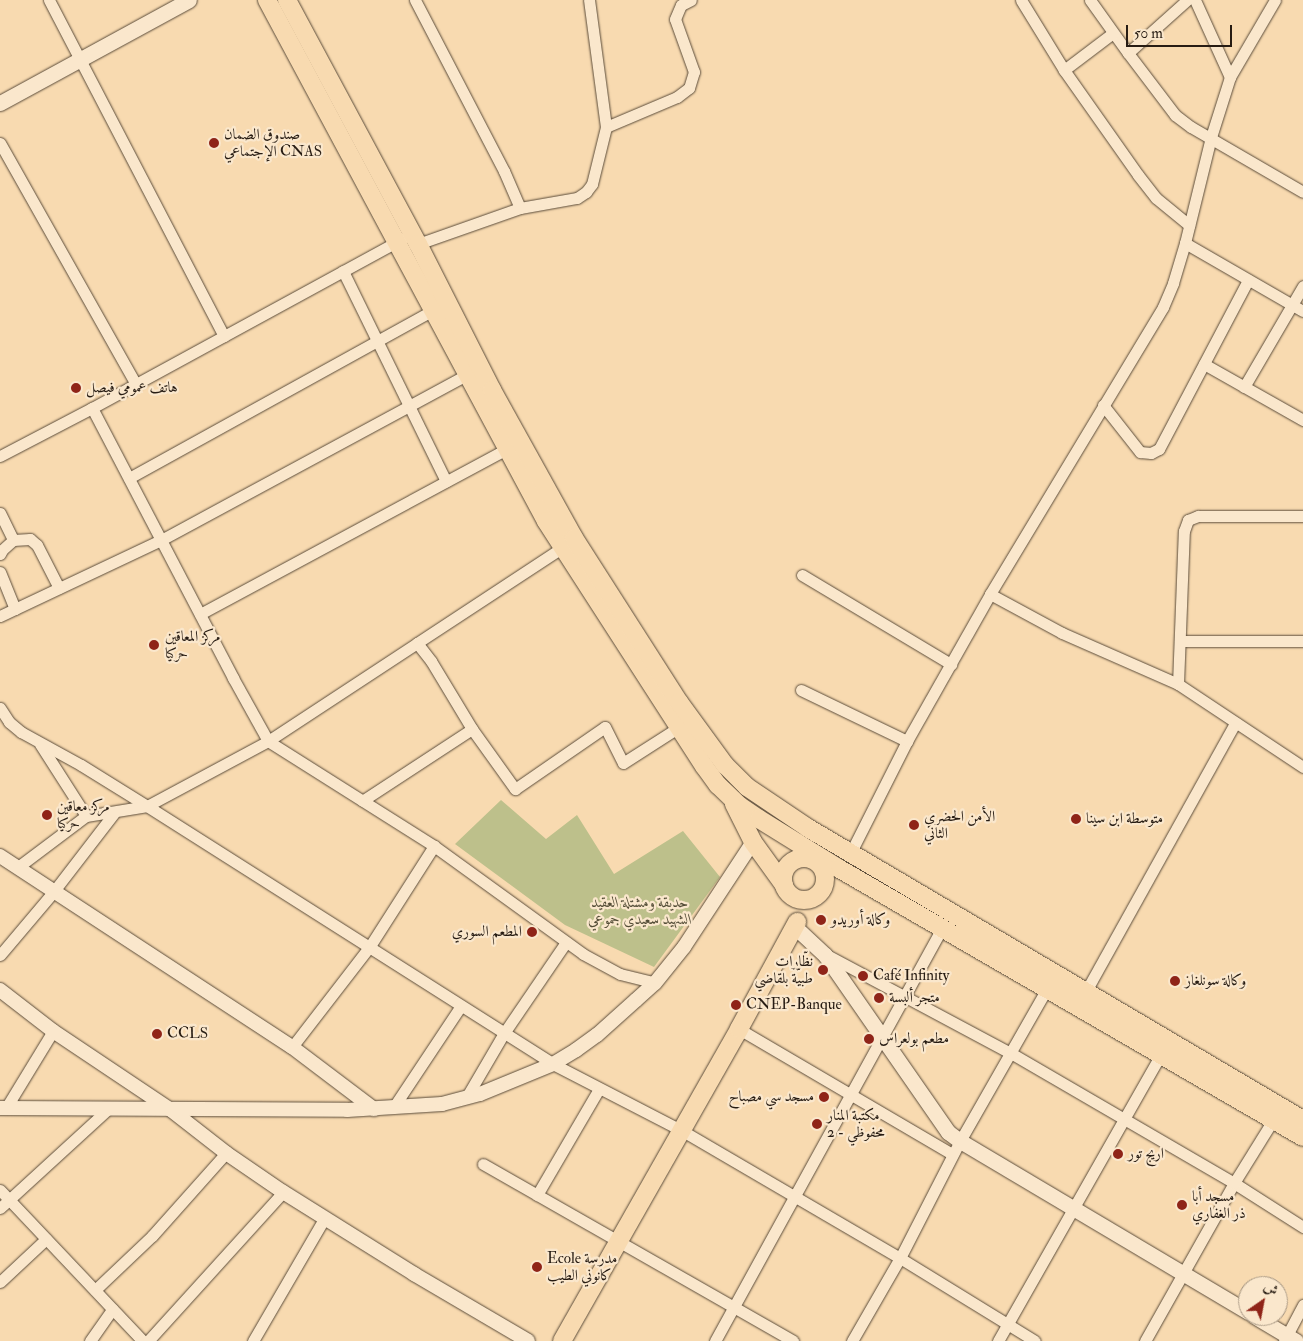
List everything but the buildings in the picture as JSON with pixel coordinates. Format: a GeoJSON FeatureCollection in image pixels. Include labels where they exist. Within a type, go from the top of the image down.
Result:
{"type":"FeatureCollection","features":[{"type":"Feature","properties":{"kind":"main road"},"geometry":{"type":"LineString","coordinates":[[0,103],[189,0]]}},
{"type":"Feature","properties":{"kind":"main road"},"geometry":{"type":"LineString","coordinates":[[267,0],[432,311],[474,371],[574,538],[711,748],[747,787],[808,828],[851,845],[1086,991],[1273,1120],[1303,1137]]}},
{"type":"Feature","properties":{"kind":"main road"},"geometry":{"type":"LineString","coordinates":[[286,0],[415,239],[507,449],[563,547],[678,727],[704,766],[732,799],[810,856],[838,868],[1048,987],[1303,1120]]}},
{"type":"Feature","properties":{"kind":"main road"},"geometry":{"type":"LineString","coordinates":[[732,799],[753,842],[787,890],[804,900],[821,888]]}},
{"type":"Feature","properties":{"kind":"main road"},"geometry":{"type":"LineString","coordinates":[[851,845],[788,864],[784,871],[796,924],[825,954],[948,1132],[956,1147],[1074,1209],[1238,1306]]}},
{"type":"Feature","properties":{"kind":"main road"},"geometry":{"type":"LineString","coordinates":[[562,1341],[739,1029],[796,924],[821,888],[838,868],[851,845]]}},
{"type":"Feature","properties":{"kind":"main road"},"geometry":{"type":"LineString","coordinates":[[810,856],[810,859],[821,867],[821,888]]}},
{"type":"Feature","properties":{"kind":"main road"},"geometry":{"type":"LineString","coordinates":[[1269,1326],[1289,1339]]}},
{"type":"Feature","properties":{"kind":"street"},"geometry":{"type":"LineString","coordinates":[[49,0],[82,60],[224,336]]}},
{"type":"Feature","properties":{"kind":"street"},"geometry":{"type":"LineString","coordinates":[[415,0],[504,171],[520,208]]}},
{"type":"Feature","properties":{"kind":"street"},"geometry":{"type":"LineString","coordinates":[[0,456],[92,408],[395,242],[415,239],[520,208],[577,198],[586,192],[592,184],[606,127],[589,0]]}},
{"type":"Feature","properties":{"kind":"street"},"geometry":{"type":"LineString","coordinates":[[606,127],[677,97],[689,88],[694,72],[675,19],[681,5],[691,0]]}},
{"type":"Feature","properties":{"kind":"street"},"geometry":{"type":"LineString","coordinates":[[1021,0],[1064,70],[1156,198],[1190,226]]}},
{"type":"Feature","properties":{"kind":"street"},"geometry":{"type":"LineString","coordinates":[[1090,0],[1175,115],[1191,127],[1212,137],[1303,192]]}},
{"type":"Feature","properties":{"kind":"street"},"geometry":{"type":"LineString","coordinates":[[1128,53],[1187,0]]}},
{"type":"Feature","properties":{"kind":"street"},"geometry":{"type":"LineString","coordinates":[[1195,0],[1230,77]]}},
{"type":"Feature","properties":{"kind":"street"},"geometry":{"type":"LineString","coordinates":[[851,845],[990,594],[1163,307],[1173,283],[1190,226],[1212,137],[1230,77],[1275,0]]}},
{"type":"Feature","properties":{"kind":"street"},"geometry":{"type":"LineString","coordinates":[[1064,70],[1113,32]]}},
{"type":"Feature","properties":{"kind":"street"},"geometry":{"type":"LineString","coordinates":[[0,142],[136,384]]}},
{"type":"Feature","properties":{"kind":"street"},"geometry":{"type":"LineString","coordinates":[[1185,243],[1303,311]]}},
{"type":"Feature","properties":{"kind":"street"},"geometry":{"type":"LineString","coordinates":[[343,272],[446,482]]}},
{"type":"Feature","properties":{"kind":"street"},"geometry":{"type":"LineString","coordinates":[[1103,405],[1140,452],[1151,453],[1159,448],[1248,280]]}},
{"type":"Feature","properties":{"kind":"street"},"geometry":{"type":"LineString","coordinates":[[1244,387],[1303,286]]}},
{"type":"Feature","properties":{"kind":"street"},"geometry":{"type":"LineString","coordinates":[[129,478],[432,311]]}},
{"type":"Feature","properties":{"kind":"street"},"geometry":{"type":"LineString","coordinates":[[1204,364],[1303,420]]}},
{"type":"Feature","properties":{"kind":"street"},"geometry":{"type":"LineString","coordinates":[[0,616],[161,540],[409,404],[474,371]]}},
{"type":"Feature","properties":{"kind":"street"},"geometry":{"type":"LineString","coordinates":[[92,408],[268,741],[434,846],[513,901],[566,942],[620,974],[655,983]]}},
{"type":"Feature","properties":{"kind":"street"},"geometry":{"type":"LineString","coordinates":[[200,614],[507,449]]}},
{"type":"Feature","properties":{"kind":"street"},"geometry":{"type":"LineString","coordinates":[[0,513],[13,540]]}},
{"type":"Feature","properties":{"kind":"street"},"geometry":{"type":"LineString","coordinates":[[1178,684],[1184,531],[1188,520],[1198,516],[1303,516]]}},
{"type":"Feature","properties":{"kind":"street"},"geometry":{"type":"LineString","coordinates":[[0,554],[13,540],[30,539],[37,544],[59,588]]}},
{"type":"Feature","properties":{"kind":"street"},"geometry":{"type":"LineString","coordinates":[[18,867],[86,816],[114,813],[146,806],[268,741],[563,547]]}},
{"type":"Feature","properties":{"kind":"street"},"geometry":{"type":"LineString","coordinates":[[0,572],[15,609]]}},
{"type":"Feature","properties":{"kind":"street"},"geometry":{"type":"LineString","coordinates":[[802,575],[951,664]]}},
{"type":"Feature","properties":{"kind":"street"},"geometry":{"type":"LineString","coordinates":[[990,594],[1062,633],[1178,684],[1303,767]]}},
{"type":"Feature","properties":{"kind":"street"},"geometry":{"type":"LineString","coordinates":[[1180,642],[1303,641]]}},
{"type":"Feature","properties":{"kind":"street"},"geometry":{"type":"LineString","coordinates":[[417,643],[431,661],[472,729],[514,790],[604,727],[623,763],[678,727]]}},
{"type":"Feature","properties":{"kind":"street"},"geometry":{"type":"LineString","coordinates":[[801,690],[907,741]]}},
{"type":"Feature","properties":{"kind":"street"},"geometry":{"type":"LineString","coordinates":[[0,708],[9,722],[40,744],[81,765],[370,946],[460,1007],[553,1064],[681,1130],[900,1258],[1035,1341]]}},
{"type":"Feature","properties":{"kind":"street"},"geometry":{"type":"LineString","coordinates":[[1086,991],[1235,723]]}},
{"type":"Feature","properties":{"kind":"street"},"geometry":{"type":"LineString","coordinates":[[362,802],[472,729]]}},
{"type":"Feature","properties":{"kind":"street"},"geometry":{"type":"LineString","coordinates":[[40,744],[86,816]]}},
{"type":"Feature","properties":{"kind":"street"},"geometry":{"type":"LineString","coordinates":[[0,955],[54,891],[114,813]]}},
{"type":"Feature","properties":{"kind":"street"},"geometry":{"type":"LineString","coordinates":[[3,1108],[108,1110],[374,1109],[442,1104],[480,1094],[553,1064],[598,1035],[655,983],[684,947],[753,842]]}},
{"type":"Feature","properties":{"kind":"street"},"geometry":{"type":"LineString","coordinates":[[292,1047],[370,946],[434,846]]}},
{"type":"Feature","properties":{"kind":"street"},"geometry":{"type":"LineString","coordinates":[[0,856],[292,1047],[374,1109]]}},
{"type":"Feature","properties":{"kind":"street"},"geometry":{"type":"LineString","coordinates":[[715,1341],[942,928]]}},
{"type":"Feature","properties":{"kind":"street"},"geometry":{"type":"LineString","coordinates":[[466,1098],[504,1033],[566,942]]}},
{"type":"Feature","properties":{"kind":"street"},"geometry":{"type":"LineString","coordinates":[[825,954],[1009,1052],[1234,1183],[1303,1227]]}},
{"type":"Feature","properties":{"kind":"street"},"geometry":{"type":"LineString","coordinates":[[852,1341],[900,1258],[956,1147],[1048,987]]}},
{"type":"Feature","properties":{"kind":"street"},"geometry":{"type":"LineString","coordinates":[[0,990],[53,1031],[171,1110],[226,1153],[282,1192],[528,1341]]}},
{"type":"Feature","properties":{"kind":"street"},"geometry":{"type":"LineString","coordinates":[[393,1108],[460,1007]]}},
{"type":"Feature","properties":{"kind":"street"},"geometry":{"type":"LineString","coordinates":[[739,1029],[851,1095],[956,1147]]}},
{"type":"Feature","properties":{"kind":"street"},"geometry":{"type":"LineString","coordinates":[[3,1108],[53,1031]]}},
{"type":"Feature","properties":{"kind":"street"},"geometry":{"type":"LineString","coordinates":[[998,1341],[1165,1047]]}},
{"type":"Feature","properties":{"kind":"street"},"geometry":{"type":"LineString","coordinates":[[537,1195],[599,1089]]}},
{"type":"Feature","properties":{"kind":"street"},"geometry":{"type":"LineString","coordinates":[[5,1204],[108,1110]]}},
{"type":"Feature","properties":{"kind":"street"},"geometry":{"type":"LineString","coordinates":[[1145,1341],[1184,1275],[1234,1183],[1273,1120]]}},
{"type":"Feature","properties":{"kind":"street"},"geometry":{"type":"LineString","coordinates":[[94,1290],[152,1236],[226,1153]]}},
{"type":"Feature","properties":{"kind":"street"},"geometry":{"type":"LineString","coordinates":[[483,1164],[793,1341]]}},
{"type":"Feature","properties":{"kind":"street"},"geometry":{"type":"LineString","coordinates":[[0,1190],[5,1204],[46,1239],[143,1341]]}},
{"type":"Feature","properties":{"kind":"street"},"geometry":{"type":"LineString","coordinates":[[148,1341],[282,1192]]}},
{"type":"Feature","properties":{"kind":"street"},"geometry":{"type":"LineString","coordinates":[[254,1341],[324,1219]]}},
{"type":"Feature","properties":{"kind":"street"},"geometry":{"type":"LineString","coordinates":[[0,1282],[46,1239]]}},
{"type":"Feature","properties":{"kind":"street"},"geometry":{"type":"LineString","coordinates":[[1289,1339],[1303,1305]]}},
{"type":"Feature","properties":{"kind":"street"},"geometry":{"type":"LineString","coordinates":[[90,1341],[112,1309]]}},
{"type":"Feature","properties":{"kind":"green space","name":"حديقة ومشتلة العقيد الشهيد سعيدي جموعي"},"geometry":{"type":"Polygon","coordinates":[[[501,800],[546,839],[577,815],[614,874],[683,831],[720,877],[654,967],[565,925],[455,844],[501,800]]]}},
{"type":"Feature","properties":{"kind":"place","name":"صندوق الضمان الإجتماعي CNAS"},"geometry":{"type":"Point","coordinates":[214,143]}},
{"type":"Feature","properties":{"kind":"place","name":"هاتف عمومي فيصل"},"geometry":{"type":"Point","coordinates":[76,388]}},
{"type":"Feature","properties":{"kind":"place","name":"مركز المعاقين حركيا"},"geometry":{"type":"Point","coordinates":[154,645]}},
{"type":"Feature","properties":{"kind":"place","name":"مركز معاقين حركيا"},"geometry":{"type":"Point","coordinates":[47,815]}},
{"type":"Feature","properties":{"kind":"place","name":"متوسطة ابن سينا"},"geometry":{"type":"Point","coordinates":[1076,819]}},
{"type":"Feature","properties":{"kind":"place","name":"الأمن الحضري الثاني"},"geometry":{"type":"Point","coordinates":[914,825]}},
{"type":"Feature","properties":{"kind":"place","name":"وكالة أوريدو"},"geometry":{"type":"Point","coordinates":[821,920]}},
{"type":"Feature","properties":{"kind":"place","name":"المطعم السوري"},"geometry":{"type":"Point","coordinates":[532,932]}},
{"type":"Feature","properties":{"kind":"place","name":"نظّارات طبيّة بلقاضي"},"geometry":{"type":"Point","coordinates":[823,970]}},
{"type":"Feature","properties":{"kind":"place","name":"Café Infinity"},"geometry":{"type":"Point","coordinates":[863,976]}},
{"type":"Feature","properties":{"kind":"place","name":"وكالة سونلغاز"},"geometry":{"type":"Point","coordinates":[1175,981]}},
{"type":"Feature","properties":{"kind":"place","name":"متجر ألبسة"},"geometry":{"type":"Point","coordinates":[879,998]}},
{"type":"Feature","properties":{"kind":"place","name":"CNEP-Banque"},"geometry":{"type":"Point","coordinates":[736,1005]}},
{"type":"Feature","properties":{"kind":"place","name":"CCLS"},"geometry":{"type":"Point","coordinates":[157,1034]}},
{"type":"Feature","properties":{"kind":"place","name":"مطعم بولعراس"},"geometry":{"type":"Point","coordinates":[869,1039]}},
{"type":"Feature","properties":{"kind":"place","name":"مسجد سي مصباح"},"geometry":{"type":"Point","coordinates":[824,1097]}},
{"type":"Feature","properties":{"kind":"place","name":"مكتبة المنار 2 - محفوظي"},"geometry":{"type":"Point","coordinates":[817,1124]}},
{"type":"Feature","properties":{"kind":"place","name":"اريج تور"},"geometry":{"type":"Point","coordinates":[1118,1154]}},
{"type":"Feature","properties":{"kind":"place","name":"مسجد أبا ذر الغفاري"},"geometry":{"type":"Point","coordinates":[1182,1205]}},
{"type":"Feature","properties":{"kind":"place","name":"Ecole مدرسة كانوني الطيب"},"geometry":{"type":"Point","coordinates":[537,1267]}}]}
